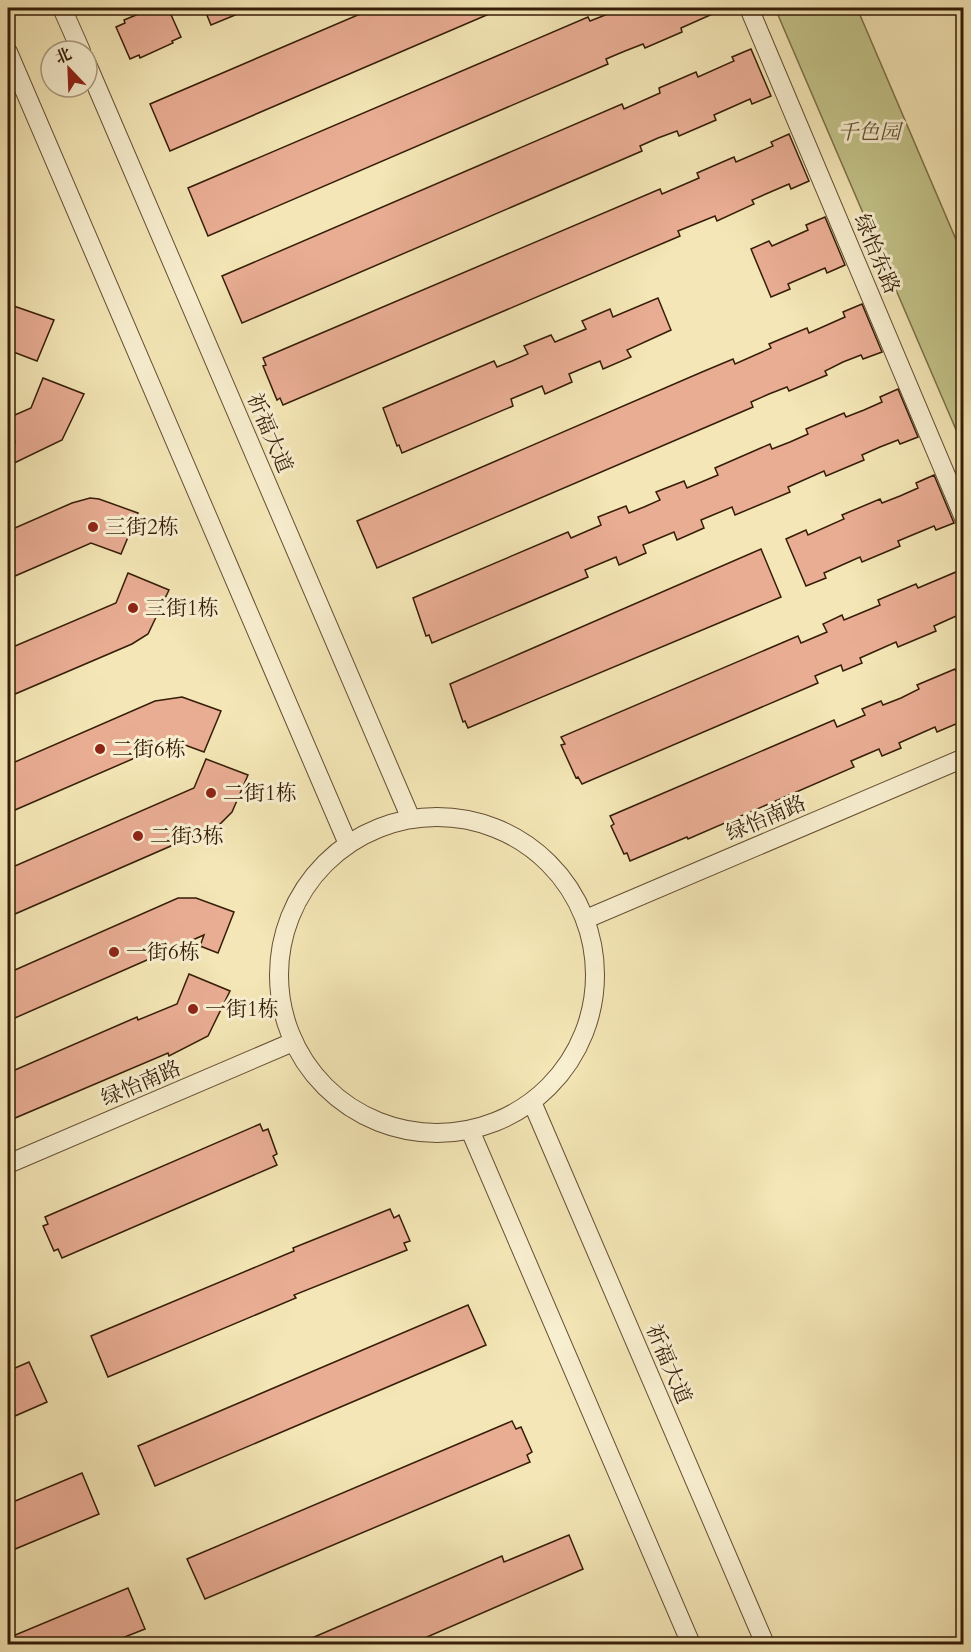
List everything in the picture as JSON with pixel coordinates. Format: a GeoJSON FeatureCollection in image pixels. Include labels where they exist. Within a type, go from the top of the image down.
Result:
{"type":"FeatureCollection","features":[{"type":"Feature","properties":{"kind":"street"},"geometry":{"type":"LineString","coordinates":[[63,8],[76,39]]}},
{"type":"Feature","properties":{"kind":"street","name":"绿怡东路"},"geometry":{"type":"LineString","coordinates":[[749,8],[963,518]]}},
{"type":"Feature","properties":{"kind":"street"},"geometry":{"type":"LineString","coordinates":[[8,52],[348,844]]}},
{"type":"Feature","properties":{"kind":"street","name":"祈福大道"},"geometry":{"type":"LineString","coordinates":[[99,92],[411,819]]}},
{"type":"Feature","properties":{"kind":"street","name":"绿怡南路"},"geometry":{"type":"LineString","coordinates":[[586,919],[963,758]]}},
{"type":"Feature","properties":{"kind":"street"},"geometry":{"type":"LineString","coordinates":[[446,817],[480,822],[513,836],[544,857],[569,885],[586,919],[595,955],[595,993],[588,1023],[577,1051],[557,1079],[532,1102],[503,1119],[470,1130],[433,1134],[396,1128],[363,1116],[334,1097],[310,1072],[292,1042],[280,1002],[278,981],[280,949],[288,918],[303,890],[323,865],[348,844],[378,828],[411,819],[446,817]]}},
{"type":"Feature","properties":{"kind":"street","name":"绿怡南路"},"geometry":{"type":"LineString","coordinates":[[8,1164],[292,1042]]}},
{"type":"Feature","properties":{"kind":"street","name":"祈福大道"},"geometry":{"type":"LineString","coordinates":[[532,1102],[765,1644]]}},
{"type":"Feature","properties":{"kind":"street"},"geometry":{"type":"LineString","coordinates":[[470,1130],[691,1644]]}},
{"type":"Feature","properties":{"kind":"green space","name":"千色园"},"geometry":{"type":"Polygon","coordinates":[[[775,8],[857,8],[963,256],[963,446],[775,8]]]}},
{"type":"Feature","properties":{"kind":"building"},"geometry":{"type":"Polygon","coordinates":[[[153,8],[168,8],[181,37],[140,58],[139,55],[130,59],[116,27],[125,23],[124,20],[153,8]]]}},
{"type":"Feature","properties":{"kind":"building"},"geometry":{"type":"Polygon","coordinates":[[[204,8],[252,8],[211,25],[204,8]]]}},
{"type":"Feature","properties":{"kind":"building"},"geometry":{"type":"Polygon","coordinates":[[[374,8],[503,8],[170,151],[150,104],[374,8]]]}},
{"type":"Feature","properties":{"kind":"building"},"geometry":{"type":"Polygon","coordinates":[[[623,8],[726,8],[681,28],[682,32],[645,48],[643,44],[606,59],[608,64],[208,236],[188,188],[588,17],[590,21],[623,8]]]}},
{"type":"Feature","properties":{"kind":"building"},"geometry":{"type":"Polygon","coordinates":[[[751,49],[771,96],[752,104],[750,99],[714,115],[716,120],[679,136],[677,131],[658,138],[640,146],[642,151],[242,323],[222,276],[622,104],[624,109],[660,93],[659,88],[696,72],[698,77],[734,61],[732,57],[751,49]]]}},
{"type":"Feature","properties":{"kind":"building"},"geometry":{"type":"Polygon","coordinates":[[[789,134],[809,181],[791,189],[789,184],[752,200],[754,204],[717,221],[715,216],[678,231],[680,236],[283,405],[280,398],[277,400],[263,366],[266,365],[263,358],[660,189],[662,194],[699,178],[697,173],[734,157],[736,162],[773,146],[771,142],[789,134]]]}},
{"type":"Feature","properties":{"kind":"building"},"geometry":{"type":"Polygon","coordinates":[[[825,217],[845,265],[827,273],[825,268],[788,284],[790,289],[771,297],[751,249],[769,241],[772,246],[808,230],[806,225],[825,217]]]}},
{"type":"Feature","properties":{"kind":"building"},"geometry":{"type":"Polygon","coordinates":[[[658,298],[671,330],[627,350],[631,357],[603,369],[600,361],[569,374],[572,382],[545,394],[542,386],[511,399],[513,406],[402,453],[399,445],[397,446],[383,408],[494,361],[497,367],[512,361],[528,354],[524,346],[551,335],[555,342],[586,329],[582,321],[610,309],[613,317],[658,298]]]}},
{"type":"Feature","properties":{"kind":"building"},"geometry":{"type":"Polygon","coordinates":[[[8,304],[54,320],[37,361],[8,350],[8,304]]]}},
{"type":"Feature","properties":{"kind":"building"},"geometry":{"type":"Polygon","coordinates":[[[862,304],[882,352],[863,359],[861,355],[843,362],[825,371],[827,375],[789,391],[787,387],[769,394],[751,402],[753,407],[377,568],[357,521],[733,359],[735,364],[771,348],[769,344],[807,328],[809,333],[845,317],[843,312],[862,304]]]}},
{"type":"Feature","properties":{"kind":"building"},"geometry":{"type":"Polygon","coordinates":[[[43,378],[84,394],[62,440],[8,466],[8,445],[15,442],[8,418],[31,408],[43,378]]]}},
{"type":"Feature","properties":{"kind":"building"},"geometry":{"type":"Polygon","coordinates":[[[898,389],[918,437],[900,444],[898,440],[880,447],[862,455],[864,460],[826,476],[824,471],[788,487],[790,492],[735,515],[732,507],[701,520],[704,528],[677,540],[674,532],[643,545],[646,553],[619,565],[616,557],[585,570],[588,577],[432,643],[429,635],[426,636],[413,598],[568,532],[571,538],[601,525],[598,517],[626,506],[629,513],[644,507],[660,500],[656,492],[684,481],[687,488],[718,475],[715,468],[770,444],[772,449],[790,442],[808,434],[806,429],[844,413],[846,417],[882,402],[880,397],[898,389]]]}},
{"type":"Feature","properties":{"kind":"building"},"geometry":{"type":"Polygon","coordinates":[[[934,475],[954,523],[936,530],[934,526],[898,541],[900,546],[862,562],[860,557],[824,573],[826,578],[806,586],[786,539],[806,530],[808,535],[844,519],[842,515],[880,499],[882,503],[900,496],[918,488],[916,483],[934,475]]]}},
{"type":"Feature","properties":{"kind":"building"},"geometry":{"type":"Polygon","coordinates":[[[90,498],[138,513],[121,554],[91,543],[8,579],[8,531],[72,503],[90,498]]]}},
{"type":"Feature","properties":{"kind":"building"},"geometry":{"type":"Polygon","coordinates":[[[761,549],[781,597],[468,728],[465,721],[463,722],[450,684],[761,549]]]}},
{"type":"Feature","properties":{"kind":"building"},"geometry":{"type":"Polygon","coordinates":[[[963,569],[963,613],[934,626],[936,631],[898,647],[896,642],[860,658],[862,663],[843,671],[841,665],[815,676],[818,683],[582,784],[578,777],[576,778],[561,745],[565,744],[561,737],[798,636],[801,643],[827,632],[823,624],[842,615],[844,620],[880,605],[878,600],[916,584],[918,588],[963,569]]]}},
{"type":"Feature","properties":{"kind":"building"},"geometry":{"type":"Polygon","coordinates":[[[128,573],[169,590],[148,634],[132,644],[8,697],[8,649],[116,603],[128,573]]]}},
{"type":"Feature","properties":{"kind":"building"},"geometry":{"type":"Polygon","coordinates":[[[955,669],[957,673],[963,671],[963,721],[937,732],[935,727],[899,743],[901,748],[882,756],[879,749],[851,761],[854,767],[688,839],[687,837],[630,861],[627,853],[624,854],[611,826],[614,824],[610,816],[834,720],[837,727],[865,715],[862,709],[881,701],[883,705],[901,698],[919,689],[917,685],[955,669]]]}},
{"type":"Feature","properties":{"kind":"building"},"geometry":{"type":"Polygon","coordinates":[[[182,697],[221,711],[204,752],[174,741],[8,813],[8,765],[155,701],[182,697]]]}},
{"type":"Feature","properties":{"kind":"building"},"geometry":{"type":"Polygon","coordinates":[[[206,759],[248,775],[232,812],[219,825],[8,917],[8,869],[194,788],[206,759]]]}},
{"type":"Feature","properties":{"kind":"building"},"geometry":{"type":"Polygon","coordinates":[[[178,898],[196,898],[234,912],[218,953],[200,946],[204,935],[8,1021],[8,973],[178,898]]]}},
{"type":"Feature","properties":{"kind":"building"},"geometry":{"type":"Polygon","coordinates":[[[189,974],[230,991],[208,1036],[169,1056],[168,1053],[8,1121],[8,1073],[137,1017],[138,1020],[177,1004],[189,974]]]}},
{"type":"Feature","properties":{"kind":"building"},"geometry":{"type":"Polygon","coordinates":[[[260,1124],[263,1131],[268,1129],[277,1154],[273,1156],[277,1165],[62,1258],[58,1249],[54,1251],[43,1226],[48,1224],[45,1217],[260,1124]]]}},
{"type":"Feature","properties":{"kind":"building"},"geometry":{"type":"Polygon","coordinates":[[[390,1209],[394,1218],[399,1215],[410,1241],[404,1243],[407,1250],[294,1295],[296,1298],[108,1377],[91,1336],[294,1251],[293,1248],[390,1209]]]}},
{"type":"Feature","properties":{"kind":"building"},"geometry":{"type":"Polygon","coordinates":[[[468,1305],[486,1345],[155,1486],[138,1446],[468,1305]]]}},
{"type":"Feature","properties":{"kind":"building"},"geometry":{"type":"Polygon","coordinates":[[[29,1362],[47,1402],[8,1419],[8,1371],[29,1362]]]}},
{"type":"Feature","properties":{"kind":"building"},"geometry":{"type":"Polygon","coordinates":[[[512,1421],[516,1429],[521,1427],[532,1452],[527,1455],[530,1462],[205,1599],[187,1559],[512,1421]]]}},
{"type":"Feature","properties":{"kind":"building"},"geometry":{"type":"Polygon","coordinates":[[[82,1473],[99,1514],[8,1552],[8,1504],[82,1473]]]}},
{"type":"Feature","properties":{"kind":"building"},"geometry":{"type":"Polygon","coordinates":[[[569,1535],[583,1569],[411,1644],[298,1644],[502,1556],[504,1562],[569,1535]]]}},
{"type":"Feature","properties":{"kind":"building"},"geometry":{"type":"Polygon","coordinates":[[[128,1588],[145,1629],[107,1644],[8,1644],[8,1638],[128,1588]]]}},
{"type":"Feature","properties":{"kind":"place","name":"三街2栋"},"geometry":{"type":"Point","coordinates":[93,527]}},
{"type":"Feature","properties":{"kind":"place","name":"三街1栋"},"geometry":{"type":"Point","coordinates":[133,608]}},
{"type":"Feature","properties":{"kind":"place","name":"二街6栋"},"geometry":{"type":"Point","coordinates":[100,749]}},
{"type":"Feature","properties":{"kind":"place","name":"二街1栋"},"geometry":{"type":"Point","coordinates":[211,793]}},
{"type":"Feature","properties":{"kind":"place","name":"二街3栋"},"geometry":{"type":"Point","coordinates":[138,836]}},
{"type":"Feature","properties":{"kind":"place","name":"一街6栋"},"geometry":{"type":"Point","coordinates":[114,952]}},
{"type":"Feature","properties":{"kind":"place","name":"一街1栋"},"geometry":{"type":"Point","coordinates":[193,1009]}}]}
